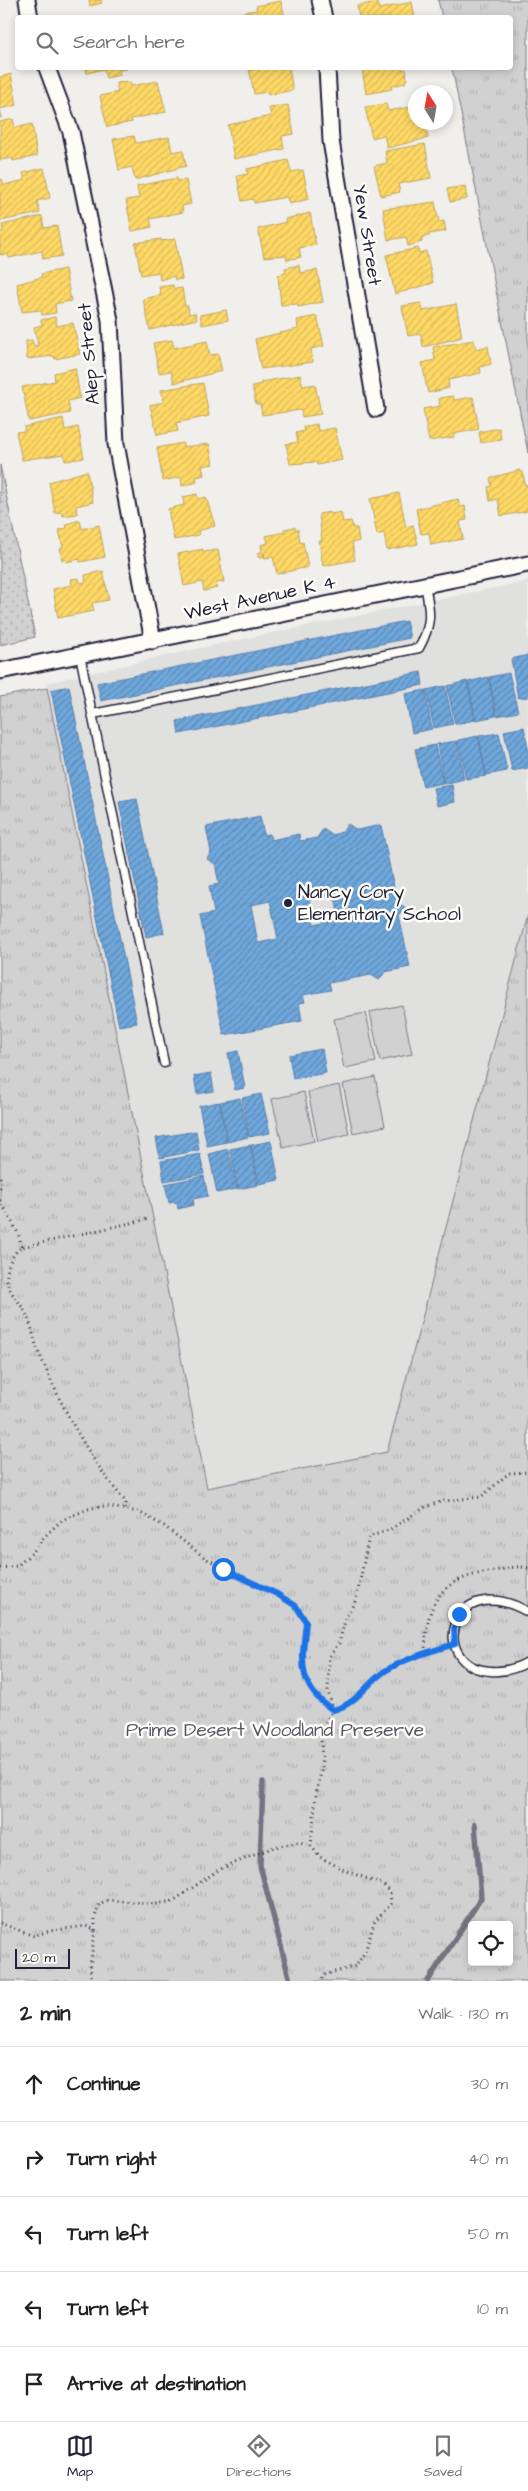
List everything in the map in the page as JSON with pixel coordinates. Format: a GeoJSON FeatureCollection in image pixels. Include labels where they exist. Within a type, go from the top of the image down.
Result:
{"type":"FeatureCollection","features":[{"type":"Feature","properties":{"kind":"street"},"geometry":{"type":"LineString","coordinates":[[27,0],[30,15]]}},
{"type":"Feature","properties":{"kind":"street"},"geometry":{"type":"LineString","coordinates":[[320,0],[323,15]]}},
{"type":"Feature","properties":{"kind":"street","name":"Alep Street"},"geometry":{"type":"LineString","coordinates":[[48,70],[71,132],[110,320],[116,444],[153,641]]}},
{"type":"Feature","properties":{"kind":"street","name":"Yew Street"},"geometry":{"type":"LineString","coordinates":[[327,70],[331,141],[376,409]]}},
{"type":"Feature","properties":{"kind":"street","name":"West Avenue K 4"},"geometry":{"type":"LineString","coordinates":[[0,671],[528,564]]}},
{"type":"Feature","properties":{"kind":"lane"},"geometry":{"type":"LineString","coordinates":[[93,714],[419,648],[426,635],[431,616],[424,584]]}},
{"type":"Feature","properties":{"kind":"lane"},"geometry":{"type":"LineString","coordinates":[[80,655],[164,1063]]}},
{"type":"Feature","properties":{"kind":"lane"},"geometry":{"type":"LineString","coordinates":[[528,1612],[512,1604],[488,1601],[471,1604],[459,1614],[454,1629],[455,1644],[461,1659],[479,1671],[500,1672],[528,1662]]}},
{"type":"Feature","properties":{"kind":"path"},"geometry":{"type":"LineString","coordinates":[[0,1177],[0,1190]]}},
{"type":"Feature","properties":{"kind":"path"},"geometry":{"type":"LineString","coordinates":[[0,1200],[18,1233],[22,1247]]}},
{"type":"Feature","properties":{"kind":"path"},"geometry":{"type":"LineString","coordinates":[[126,1509],[126,1502],[89,1455],[39,1354],[25,1310],[8,1287],[7,1278],[11,1260],[17,1250],[22,1247],[150,1218]]}},
{"type":"Feature","properties":{"kind":"path"},"geometry":{"type":"LineString","coordinates":[[333,1710],[328,1691],[330,1657],[338,1643],[346,1617],[356,1600],[369,1537],[389,1530],[427,1506],[456,1499],[481,1497],[509,1473],[528,1472]]}},
{"type":"Feature","properties":{"kind":"path"},"geometry":{"type":"LineString","coordinates":[[0,1568],[17,1566],[33,1552],[44,1537],[62,1520],[88,1509],[110,1506],[139,1512],[164,1526],[205,1558],[223,1569],[277,1594],[296,1606],[306,1622],[301,1663],[306,1679],[318,1700],[333,1710]]}},
{"type":"Feature","properties":{"kind":"path"},"geometry":{"type":"LineString","coordinates":[[425,1653],[426,1630],[430,1612],[440,1595],[453,1582],[478,1572],[497,1571],[509,1566],[528,1568]]}},
{"type":"Feature","properties":{"kind":"path"},"geometry":{"type":"LineString","coordinates":[[311,1846],[316,1796],[322,1766],[321,1734],[333,1710],[346,1707],[384,1672],[417,1656],[455,1644]]}},
{"type":"Feature","properties":{"kind":"path"},"geometry":{"type":"LineString","coordinates":[[92,1981],[90,1968],[95,1930],[94,1917],[99,1904],[108,1900],[156,1904],[173,1901],[220,1869],[274,1847],[300,1842],[311,1846],[320,1857],[346,1871],[382,1884],[390,1891],[391,1904],[375,1921],[365,1952],[356,1966],[324,1975],[321,1981]]}},
{"type":"Feature","properties":{"kind":"path"},"geometry":{"type":"LineString","coordinates":[[0,1923],[34,1936],[64,1928],[86,1926],[95,1930]]}},
{"type":"Feature","properties":{"kind":"shaded area"},"geometry":{"type":"Polygon","coordinates":[[[528,581],[528,915],[387,1452],[207,1488],[46,683],[209,646],[528,581]]]}},
{"type":"Feature","properties":{"kind":"green space"},"geometry":{"type":"Polygon","coordinates":[[[438,0],[528,0],[528,453],[452,70],[513,70],[513,15],[442,15],[438,0]]]}},
{"type":"Feature","properties":{"kind":"green space"},"geometry":{"type":"Polygon","coordinates":[[[0,465],[35,637],[0,645],[0,465]]]}},
{"type":"Feature","properties":{"kind":"green space","name":"Prime Desert Woodland Preserve"},"geometry":{"type":"Polygon","coordinates":[[[47,688],[207,1488],[387,1452],[528,915],[528,1981],[0,1981],[0,697],[47,688]]]}},
{"type":"Feature","properties":{"kind":"green space"},"geometry":{"type":"Polygon","coordinates":[[[402,1005],[412,1054],[380,1061],[370,1012],[402,1005]]]}},
{"type":"Feature","properties":{"kind":"green space"},"geometry":{"type":"Polygon","coordinates":[[[366,1013],[376,1062],[344,1068],[334,1019],[366,1013]]]}},
{"type":"Feature","properties":{"kind":"green space"},"geometry":{"type":"Polygon","coordinates":[[[375,1077],[385,1126],[353,1133],[343,1084],[375,1077]]]}},
{"type":"Feature","properties":{"kind":"green space"},"geometry":{"type":"Polygon","coordinates":[[[339,1085],[349,1134],[318,1141],[308,1092],[339,1085]]]}},
{"type":"Feature","properties":{"kind":"green space"},"geometry":{"type":"Polygon","coordinates":[[[304,1092],[314,1141],[283,1148],[272,1099],[304,1092]]]}},
{"type":"Feature","properties":{"kind":"building: Homes"},"geometry":{"type":"Polygon","coordinates":[[[89,0],[101,0],[102,3],[90,6],[89,0]]]}},
{"type":"Feature","properties":{"kind":"building: Homes"},"geometry":{"type":"Polygon","coordinates":[[[281,1],[284,15],[242,15],[243,12],[257,10],[256,6],[281,1]]]}},
{"type":"Feature","properties":{"kind":"building: Homes"},"geometry":{"type":"Polygon","coordinates":[[[377,2],[379,9],[412,2],[414,15],[358,15],[357,6],[377,2]]]}},
{"type":"Feature","properties":{"kind":"building: Homes"},"geometry":{"type":"Polygon","coordinates":[[[86,70],[100,70],[87,73],[86,70]]]}},
{"type":"Feature","properties":{"kind":"building: Homes"},"geometry":{"type":"Polygon","coordinates":[[[104,70],[119,70],[120,75],[106,78],[104,70]]]}},
{"type":"Feature","properties":{"kind":"building: Homes"},"geometry":{"type":"Polygon","coordinates":[[[249,70],[289,70],[293,90],[268,95],[267,92],[254,94],[249,70]]]}},
{"type":"Feature","properties":{"kind":"building: Homes"},"geometry":{"type":"Polygon","coordinates":[[[362,70],[406,70],[407,80],[405,80],[405,83],[391,86],[392,89],[366,94],[362,70]]]}},
{"type":"Feature","properties":{"kind":"building: Homes"},"geometry":{"type":"Polygon","coordinates":[[[11,74],[17,105],[0,109],[0,77],[11,74]]]}},
{"type":"Feature","properties":{"kind":"building: Homes"},"geometry":{"type":"Polygon","coordinates":[[[158,81],[166,112],[131,119],[132,122],[107,127],[100,96],[118,92],[116,83],[130,82],[131,86],[158,81]]]}},
{"type":"Feature","properties":{"kind":"building: Homes"},"geometry":{"type":"Polygon","coordinates":[[[386,104],[388,111],[408,107],[408,130],[426,130],[428,138],[387,148],[384,135],[372,138],[365,107],[386,104]]]}},
{"type":"Feature","properties":{"kind":"building: Homes"},"geometry":{"type":"Polygon","coordinates":[[[288,105],[294,134],[282,136],[284,149],[234,159],[228,125],[271,116],[269,108],[288,105]]]}},
{"type":"Feature","properties":{"kind":"building: Homes"},"geometry":{"type":"Polygon","coordinates":[[[13,119],[15,128],[32,124],[37,156],[13,161],[12,158],[0,160],[0,122],[13,119]]]}},
{"type":"Feature","properties":{"kind":"building: Homes"},"geometry":{"type":"Polygon","coordinates":[[[134,136],[136,143],[169,137],[172,152],[183,150],[186,166],[135,180],[132,167],[119,170],[113,139],[134,136]]]}},
{"type":"Feature","properties":{"kind":"building: Homes"},"geometry":{"type":"Polygon","coordinates":[[[425,144],[431,178],[398,184],[400,192],[381,196],[374,166],[387,163],[385,151],[425,144]]]}},
{"type":"Feature","properties":{"kind":"building: Homes"},"geometry":{"type":"Polygon","coordinates":[[[288,160],[291,172],[303,170],[309,199],[289,204],[287,197],[254,203],[253,199],[242,201],[237,176],[248,174],[247,169],[288,160]]]}},
{"type":"Feature","properties":{"kind":"building: Homes"},"geometry":{"type":"Polygon","coordinates":[[[44,168],[50,198],[37,201],[40,213],[0,221],[0,180],[2,179],[4,185],[25,180],[23,173],[44,168]]]}},
{"type":"Feature","properties":{"kind":"building: Homes"},"geometry":{"type":"Polygon","coordinates":[[[177,178],[177,181],[186,180],[191,204],[182,206],[183,212],[150,219],[152,227],[132,231],[126,200],[139,198],[137,186],[177,178]]]}},
{"type":"Feature","properties":{"kind":"building: Homes"},"geometry":{"type":"Polygon","coordinates":[[[465,186],[467,199],[450,202],[447,189],[465,186]]]}},
{"type":"Feature","properties":{"kind":"building: Homes"},"geometry":{"type":"Polygon","coordinates":[[[435,202],[439,222],[444,221],[446,231],[429,234],[429,236],[421,238],[422,242],[408,246],[406,237],[388,240],[383,209],[435,202]]]}},
{"type":"Feature","properties":{"kind":"building: Homes"},"geometry":{"type":"Polygon","coordinates":[[[310,213],[316,245],[299,248],[301,257],[287,260],[286,255],[264,257],[258,229],[286,222],[285,219],[310,213]]]}},
{"type":"Feature","properties":{"kind":"building: Homes"},"geometry":{"type":"Polygon","coordinates":[[[42,216],[44,228],[57,226],[62,256],[43,259],[42,251],[9,258],[8,254],[0,255],[0,232],[3,232],[2,225],[42,216]]]}},
{"type":"Feature","properties":{"kind":"building: Homes"},"geometry":{"type":"Polygon","coordinates":[[[161,239],[161,241],[175,239],[182,279],[175,280],[174,276],[160,280],[159,272],[141,275],[135,243],[161,239]]]}},
{"type":"Feature","properties":{"kind":"building: Homes"},"geometry":{"type":"Polygon","coordinates":[[[418,248],[419,253],[426,251],[433,283],[395,294],[386,255],[418,248]]]}},
{"type":"Feature","properties":{"kind":"building: Homes"},"geometry":{"type":"Polygon","coordinates":[[[299,265],[300,273],[317,270],[323,302],[298,307],[298,304],[281,305],[278,275],[286,273],[285,268],[299,265]]]}},
{"type":"Feature","properties":{"kind":"building: Homes"},"geometry":{"type":"Polygon","coordinates":[[[65,269],[71,301],[55,304],[56,313],[42,315],[41,310],[22,312],[17,284],[42,277],[41,274],[65,269]]]}},
{"type":"Feature","properties":{"kind":"building: Homes"},"geometry":{"type":"Polygon","coordinates":[[[173,285],[174,289],[182,288],[185,306],[188,306],[189,314],[195,313],[197,319],[150,330],[143,299],[161,295],[159,287],[173,285]]]}},
{"type":"Feature","properties":{"kind":"building: Homes"},"geometry":{"type":"Polygon","coordinates":[[[421,303],[423,311],[456,304],[462,337],[423,347],[421,334],[408,336],[402,306],[421,303]]]}},
{"type":"Feature","properties":{"kind":"building: Homes"},"geometry":{"type":"Polygon","coordinates":[[[226,310],[228,320],[202,325],[200,315],[226,310]]]}},
{"type":"Feature","properties":{"kind":"building: Homes"},"geometry":{"type":"Polygon","coordinates":[[[317,316],[324,346],[311,349],[313,362],[261,369],[255,339],[298,329],[297,320],[317,316]]]}},
{"type":"Feature","properties":{"kind":"building: Homes"},"geometry":{"type":"Polygon","coordinates":[[[55,317],[57,326],[73,323],[80,354],[55,359],[54,356],[27,359],[26,341],[32,340],[34,346],[38,345],[34,327],[42,325],[41,320],[55,317]]]}},
{"type":"Feature","properties":{"kind":"building: Homes"},"geometry":{"type":"Polygon","coordinates":[[[172,340],[174,348],[207,341],[210,355],[218,354],[222,371],[174,383],[171,371],[159,373],[153,343],[172,340]]]}},
{"type":"Feature","properties":{"kind":"building: Homes"},"geometry":{"type":"Polygon","coordinates":[[[474,340],[476,349],[488,346],[491,364],[480,367],[481,373],[448,380],[449,388],[428,393],[422,363],[435,360],[433,347],[474,340]]]}},
{"type":"Feature","properties":{"kind":"building: Homes"},"geometry":{"type":"Polygon","coordinates":[[[75,368],[80,398],[68,401],[70,413],[29,421],[22,387],[55,381],[54,373],[75,368]]]}},
{"type":"Feature","properties":{"kind":"building: Homes"},"geometry":{"type":"Polygon","coordinates":[[[300,375],[303,386],[315,384],[321,414],[302,417],[301,410],[262,415],[260,404],[256,404],[252,386],[261,384],[261,382],[300,375]]]}},
{"type":"Feature","properties":{"kind":"building: Homes"},"geometry":{"type":"Polygon","coordinates":[[[203,383],[209,416],[176,423],[178,431],[157,435],[150,405],[164,402],[161,390],[203,383]]]}},
{"type":"Feature","properties":{"kind":"building: Homes"},"geometry":{"type":"Polygon","coordinates":[[[453,396],[454,400],[473,397],[479,429],[453,434],[454,437],[429,441],[423,409],[440,406],[439,398],[453,396]]]}},
{"type":"Feature","properties":{"kind":"building: Homes"},"geometry":{"type":"Polygon","coordinates":[[[63,418],[65,430],[78,427],[84,458],[65,461],[64,454],[22,460],[16,432],[25,431],[24,427],[63,418]]]}},
{"type":"Feature","properties":{"kind":"building: Homes"},"geometry":{"type":"Polygon","coordinates":[[[317,424],[318,431],[335,428],[342,460],[317,465],[316,462],[290,464],[286,444],[298,442],[296,433],[304,431],[303,427],[317,424]]]}},
{"type":"Feature","properties":{"kind":"building: Homes"},"geometry":{"type":"Polygon","coordinates":[[[499,428],[501,439],[481,443],[479,432],[499,428]]]}},
{"type":"Feature","properties":{"kind":"building: Homes"},"geometry":{"type":"Polygon","coordinates":[[[183,443],[183,447],[209,444],[213,464],[202,466],[204,475],[196,477],[197,482],[182,486],[181,477],[163,481],[157,448],[183,443]]]}},
{"type":"Feature","properties":{"kind":"building: Homes"},"geometry":{"type":"Polygon","coordinates":[[[520,470],[520,472],[523,472],[525,485],[528,485],[528,511],[501,516],[498,499],[490,501],[488,487],[492,486],[490,478],[520,470]]]}},
{"type":"Feature","properties":{"kind":"building: Homes"},"geometry":{"type":"Polygon","coordinates":[[[87,471],[93,502],[76,506],[77,514],[63,516],[62,512],[55,513],[49,482],[87,471]]]}},
{"type":"Feature","properties":{"kind":"building: Homes"},"geometry":{"type":"Polygon","coordinates":[[[399,493],[406,527],[413,525],[418,544],[387,550],[384,533],[377,535],[370,499],[399,493]]]}},
{"type":"Feature","properties":{"kind":"building: Homes"},"geometry":{"type":"Polygon","coordinates":[[[197,494],[198,499],[206,497],[215,526],[198,531],[199,535],[174,540],[168,509],[184,505],[183,497],[197,494]]]}},
{"type":"Feature","properties":{"kind":"building: Homes"},"geometry":{"type":"Polygon","coordinates":[[[458,499],[460,507],[465,506],[467,520],[460,521],[463,539],[431,545],[429,533],[421,534],[416,509],[458,499]]]}},
{"type":"Feature","properties":{"kind":"building: Homes"},"geometry":{"type":"Polygon","coordinates":[[[330,512],[331,514],[341,512],[343,522],[351,521],[353,528],[357,528],[359,541],[352,543],[355,560],[323,566],[319,541],[322,541],[319,514],[330,512]]]}},
{"type":"Feature","properties":{"kind":"building: Homes"},"geometry":{"type":"Polygon","coordinates":[[[80,520],[82,529],[99,525],[105,557],[80,562],[80,559],[66,562],[65,559],[62,560],[60,548],[63,548],[59,530],[67,528],[66,524],[80,520]]]}},
{"type":"Feature","properties":{"kind":"building: Homes"},"geometry":{"type":"Polygon","coordinates":[[[295,527],[295,530],[298,529],[300,543],[303,542],[308,567],[277,574],[273,557],[265,558],[264,553],[264,557],[259,558],[257,553],[262,552],[261,545],[268,543],[266,536],[284,532],[284,529],[295,527]]]}},
{"type":"Feature","properties":{"kind":"building: Homes"},"geometry":{"type":"Polygon","coordinates":[[[203,549],[203,552],[218,550],[224,582],[216,583],[217,588],[204,591],[202,582],[184,586],[178,554],[203,549]]]}},
{"type":"Feature","properties":{"kind":"building: Homes"},"geometry":{"type":"Polygon","coordinates":[[[103,571],[109,600],[92,603],[94,611],[58,618],[53,589],[72,585],[71,579],[79,578],[80,583],[86,582],[85,575],[103,571]]]}},
{"type":"Feature","properties":{"kind":"building: Schools"},"geometry":{"type":"Polygon","coordinates":[[[406,621],[410,638],[101,701],[97,683],[406,621]]]}},
{"type":"Feature","properties":{"kind":"building: Schools"},"geometry":{"type":"Polygon","coordinates":[[[528,655],[528,697],[518,698],[511,659],[528,655]]]}},
{"type":"Feature","properties":{"kind":"building: Schools"},"geometry":{"type":"Polygon","coordinates":[[[421,672],[423,685],[179,734],[177,721],[421,672]]]}},
{"type":"Feature","properties":{"kind":"building: Schools"},"geometry":{"type":"Polygon","coordinates":[[[509,673],[518,712],[497,716],[489,677],[509,673]]]}},
{"type":"Feature","properties":{"kind":"building: Schools"},"geometry":{"type":"Polygon","coordinates":[[[488,677],[496,716],[476,720],[468,682],[488,677]]]}},
{"type":"Feature","properties":{"kind":"building: Schools"},"geometry":{"type":"Polygon","coordinates":[[[467,681],[475,720],[455,724],[447,686],[467,681]]]}},
{"type":"Feature","properties":{"kind":"building: Schools"},"geometry":{"type":"Polygon","coordinates":[[[69,686],[137,1023],[119,1026],[51,690],[69,686]]]}},
{"type":"Feature","properties":{"kind":"building: Schools"},"geometry":{"type":"Polygon","coordinates":[[[445,686],[453,724],[434,728],[426,690],[445,686]]]}},
{"type":"Feature","properties":{"kind":"building: Schools"},"geometry":{"type":"Polygon","coordinates":[[[425,690],[432,729],[412,733],[405,694],[425,690]]]}},
{"type":"Feature","properties":{"kind":"building: Schools"},"geometry":{"type":"Polygon","coordinates":[[[524,727],[528,747],[528,768],[512,771],[504,731],[524,727]]]}},
{"type":"Feature","properties":{"kind":"building: Schools"},"geometry":{"type":"Polygon","coordinates":[[[499,733],[507,771],[486,775],[479,736],[499,733]]]}},
{"type":"Feature","properties":{"kind":"building: Schools"},"geometry":{"type":"Polygon","coordinates":[[[478,736],[486,776],[466,779],[458,740],[478,736]]]}},
{"type":"Feature","properties":{"kind":"building: Schools"},"geometry":{"type":"Polygon","coordinates":[[[457,741],[464,779],[444,784],[437,744],[457,741]]]}},
{"type":"Feature","properties":{"kind":"building: Schools"},"geometry":{"type":"Polygon","coordinates":[[[435,745],[443,783],[423,787],[415,749],[435,745]]]}},
{"type":"Feature","properties":{"kind":"building: Schools"},"geometry":{"type":"Polygon","coordinates":[[[452,785],[455,802],[437,806],[433,788],[452,785]]]}},
{"type":"Feature","properties":{"kind":"building: Schools"},"geometry":{"type":"Polygon","coordinates":[[[137,799],[164,933],[146,937],[119,802],[137,799]]]}},
{"type":"Feature","properties":{"kind":"building: Schools"},"geometry":{"type":"Polygon","coordinates":[[[260,816],[264,835],[270,834],[271,840],[299,834],[300,841],[317,838],[323,829],[332,835],[342,832],[348,824],[357,830],[381,825],[397,902],[406,908],[399,915],[410,967],[385,972],[379,980],[371,975],[329,983],[331,990],[303,995],[305,1002],[299,1003],[302,1021],[224,1035],[200,916],[214,913],[209,886],[219,884],[215,864],[207,859],[211,852],[206,827],[260,816]],[[328,896],[309,900],[314,925],[333,921],[338,914],[336,901],[328,896]],[[270,901],[251,905],[258,943],[278,939],[270,901]]]}},
{"type":"Feature","properties":{"kind":"building: Schools"},"geometry":{"type":"Polygon","coordinates":[[[322,1049],[326,1073],[293,1079],[289,1055],[322,1049]]]}},
{"type":"Feature","properties":{"kind":"building: Schools"},"geometry":{"type":"Polygon","coordinates":[[[238,1051],[245,1088],[235,1090],[228,1053],[238,1051]]]}},
{"type":"Feature","properties":{"kind":"building: Schools"},"geometry":{"type":"Polygon","coordinates":[[[211,1073],[214,1091],[197,1094],[194,1076],[211,1073]]]}},
{"type":"Feature","properties":{"kind":"building: Schools"},"geometry":{"type":"Polygon","coordinates":[[[261,1094],[270,1133],[249,1137],[242,1098],[261,1094]]]}},
{"type":"Feature","properties":{"kind":"building: Schools"},"geometry":{"type":"Polygon","coordinates":[[[240,1098],[248,1137],[228,1142],[220,1102],[240,1098]]]}},
{"type":"Feature","properties":{"kind":"building: Schools"},"geometry":{"type":"Polygon","coordinates":[[[219,1102],[227,1142],[207,1146],[199,1106],[219,1102]]]}},
{"type":"Feature","properties":{"kind":"building: Schools"},"geometry":{"type":"Polygon","coordinates":[[[196,1131],[199,1150],[160,1158],[156,1138],[196,1131]]]}},
{"type":"Feature","properties":{"kind":"building: Schools"},"geometry":{"type":"Polygon","coordinates":[[[271,1141],[279,1180],[259,1184],[251,1145],[271,1141]]]}},
{"type":"Feature","properties":{"kind":"building: Schools"},"geometry":{"type":"Polygon","coordinates":[[[250,1145],[258,1185],[238,1189],[230,1149],[250,1145]]]}},
{"type":"Feature","properties":{"kind":"building: Schools"},"geometry":{"type":"Polygon","coordinates":[[[228,1149],[237,1189],[217,1193],[209,1154],[228,1149]]]}},
{"type":"Feature","properties":{"kind":"building: Schools"},"geometry":{"type":"Polygon","coordinates":[[[200,1154],[204,1174],[164,1181],[161,1161],[200,1154]]]}},
{"type":"Feature","properties":{"kind":"building: Schools"},"geometry":{"type":"Polygon","coordinates":[[[204,1176],[208,1196],[193,1199],[194,1205],[178,1209],[177,1202],[169,1203],[165,1184],[204,1176]]]}},
{"type":"Feature","properties":{"kind":"waterway"},"geometry":{"type":"LineString","coordinates":[[263,1782],[260,1865],[290,1981]]}},
{"type":"Feature","properties":{"kind":"waterway"},"geometry":{"type":"LineString","coordinates":[[428,1981],[481,1898],[475,1824]]}},
{"type":"Feature","properties":{"kind":"place","name":"Nancy Cory Elementary School"},"geometry":{"type":"Point","coordinates":[288,903]}},
{"type":"Feature","properties":{"kind":"route"},"geometry":{"type":"LineString","coordinates":[[223,1569],[277,1594],[296,1606],[306,1622],[301,1663],[306,1679],[318,1700],[333,1710],[346,1707],[384,1672],[425,1653],[455,1644],[454,1629],[459,1614]]}}]}
